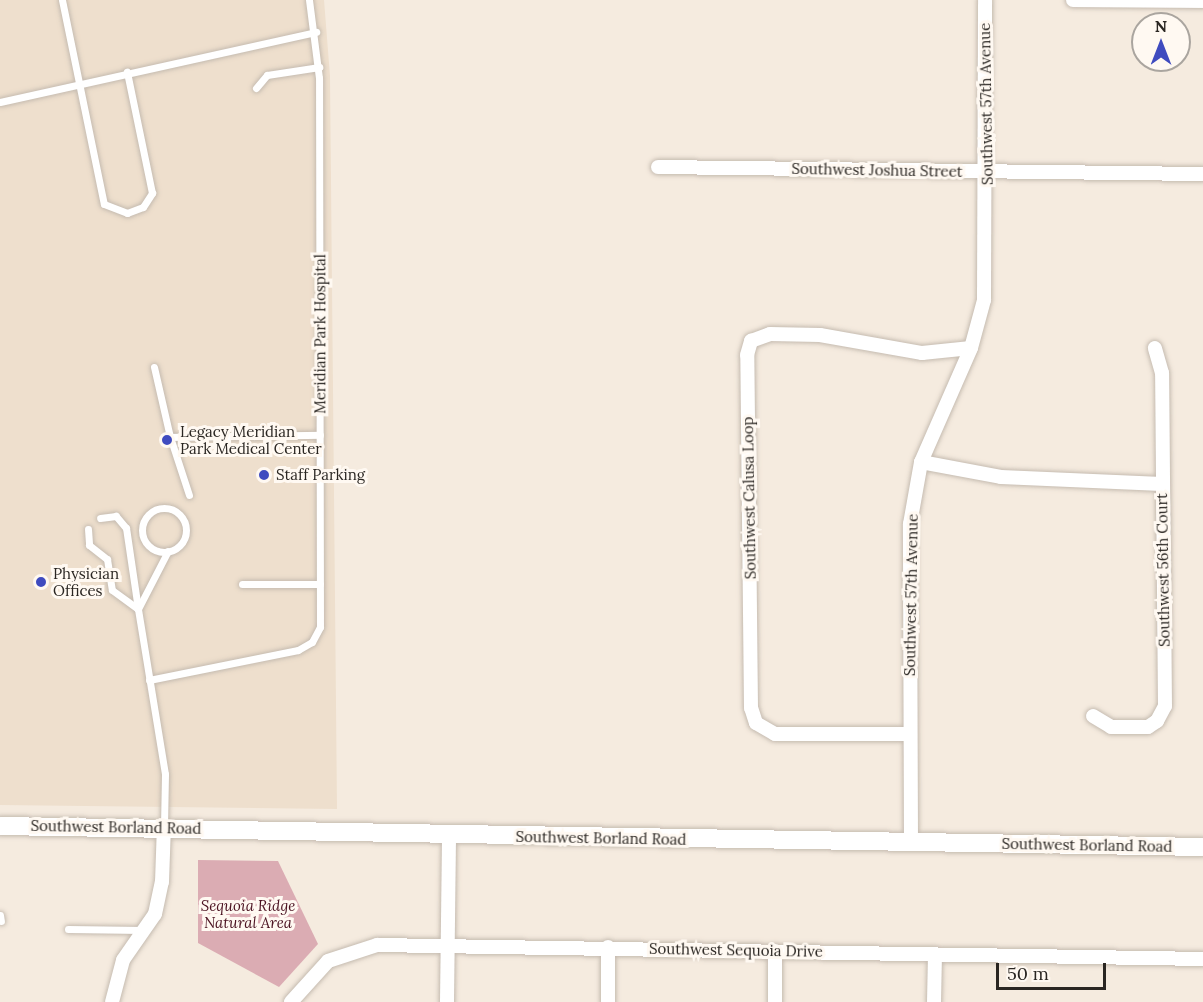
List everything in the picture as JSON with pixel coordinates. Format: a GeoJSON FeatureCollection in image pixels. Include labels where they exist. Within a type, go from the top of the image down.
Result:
{"type":"FeatureCollection","features":[{"type":"Feature","properties":{"kind":"main road","name":"Southwest Borland Road"},"geometry":{"type":"LineString","coordinates":[[0,826],[164,826],[449,835],[1203,847]]}},
{"type":"Feature","properties":{"kind":"street","name":"Southwest 57th Avenue"},"geometry":{"type":"LineString","coordinates":[[911,842],[908,734],[910,524],[921,462],[971,348],[987,276],[985,0]]}},
{"type":"Feature","properties":{"kind":"street"},"geometry":{"type":"LineString","coordinates":[[1073,0],[1203,1]]}},
{"type":"Feature","properties":{"kind":"street","name":"Southwest Joshua Street"},"geometry":{"type":"LineString","coordinates":[[658,167],[1203,174]]}},
{"type":"Feature","properties":{"kind":"street","name":"Southwest Calusa Loop"},"geometry":{"type":"LineString","coordinates":[[908,734],[775,734],[756,723],[751,708],[747,355],[751,341],[770,334],[820,335],[922,353],[971,348]]}},
{"type":"Feature","properties":{"kind":"street","name":"Southwest 56th Court"},"geometry":{"type":"LineString","coordinates":[[1093,716],[1111,727],[1148,727],[1162,714],[1162,373],[1155,348]]}},
{"type":"Feature","properties":{"kind":"street"},"geometry":{"type":"LineString","coordinates":[[921,462],[1001,477],[1162,484]]}},
{"type":"Feature","properties":{"kind":"street"},"geometry":{"type":"LineString","coordinates":[[112,1002],[123,960],[155,914],[162,882],[164,826]]}},
{"type":"Feature","properties":{"kind":"street"},"geometry":{"type":"LineString","coordinates":[[447,1002],[449,835]]}},
{"type":"Feature","properties":{"kind":"street","name":"Southwest Sequoia Drive"},"geometry":{"type":"LineString","coordinates":[[291,1002],[313,973],[343,952],[377,945],[608,947],[935,956],[1203,960]]}},
{"type":"Feature","properties":{"kind":"street"},"geometry":{"type":"LineString","coordinates":[[608,947],[608,1002]]}},
{"type":"Feature","properties":{"kind":"street"},"geometry":{"type":"LineString","coordinates":[[775,951],[775,1002]]}},
{"type":"Feature","properties":{"kind":"street"},"geometry":{"type":"LineString","coordinates":[[934,1002],[935,956]]}},
{"type":"Feature","properties":{"kind":"lane"},"geometry":{"type":"LineString","coordinates":[[62,0],[104,204],[127,213],[143,207],[152,193],[127,72]]}},
{"type":"Feature","properties":{"kind":"lane","name":"Meridian Park Hospital"},"geometry":{"type":"LineString","coordinates":[[149,680],[306,647],[321,627],[319,67],[316,32],[309,0]]}},
{"type":"Feature","properties":{"kind":"lane"},"geometry":{"type":"LineString","coordinates":[[0,102],[79,82],[316,32]]}},
{"type":"Feature","properties":{"kind":"lane"},"geometry":{"type":"LineString","coordinates":[[256,88],[267,75],[319,67]]}},
{"type":"Feature","properties":{"kind":"lane"},"geometry":{"type":"LineString","coordinates":[[154,367],[170,437],[189,495]]}},
{"type":"Feature","properties":{"kind":"lane"},"geometry":{"type":"LineString","coordinates":[[170,437],[320,435]]}},
{"type":"Feature","properties":{"kind":"lane"},"geometry":{"type":"LineString","coordinates":[[138,609],[168,551],[180,544],[185,524],[177,512],[156,509],[145,518],[142,532],[154,549],[168,551]]}},
{"type":"Feature","properties":{"kind":"lane"},"geometry":{"type":"LineString","coordinates":[[100,518],[110,515],[124,523],[165,774],[164,826]]}},
{"type":"Feature","properties":{"kind":"lane"},"geometry":{"type":"LineString","coordinates":[[88,529],[89,545],[107,559],[112,590],[138,609]]}},
{"type":"Feature","properties":{"kind":"lane"},"geometry":{"type":"LineString","coordinates":[[242,584],[320,584]]}},
{"type":"Feature","properties":{"kind":"lane"},"geometry":{"type":"LineString","coordinates":[[0,915],[1,921]]}},
{"type":"Feature","properties":{"kind":"lane"},"geometry":{"type":"LineString","coordinates":[[68,929],[144,930]]}},
{"type":"Feature","properties":{"kind":"shaded area","name":"Legacy Meridian Park Medical Center"},"geometry":{"type":"Polygon","coordinates":[[[0,0],[324,0],[330,76],[337,809],[0,805],[0,0]]]}},
{"type":"Feature","properties":{"kind":"green space","name":"Sequoia Ridge Natural Area"},"geometry":{"type":"Polygon","coordinates":[[[198,860],[278,861],[318,944],[279,987],[198,943],[198,860]]]}},
{"type":"Feature","properties":{"kind":"place","name":"Legacy Meridian Park Medical Center"},"geometry":{"type":"Point","coordinates":[167,440]}},
{"type":"Feature","properties":{"kind":"place","name":"Staff Parking"},"geometry":{"type":"Point","coordinates":[264,475]}},
{"type":"Feature","properties":{"kind":"place","name":"Physician Offices"},"geometry":{"type":"Point","coordinates":[41,582]}}]}
